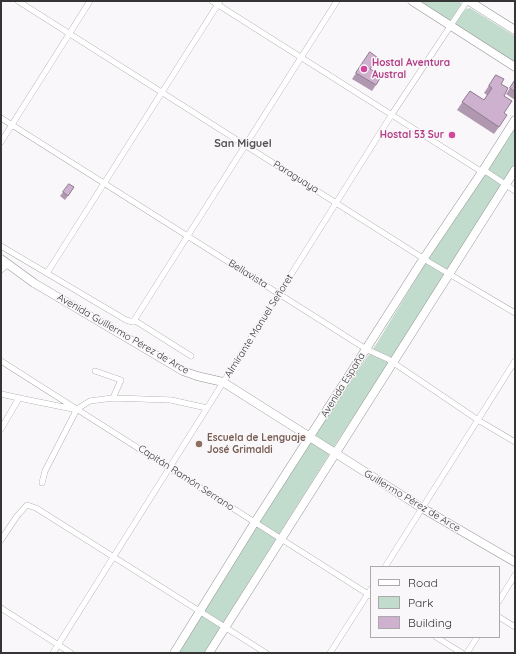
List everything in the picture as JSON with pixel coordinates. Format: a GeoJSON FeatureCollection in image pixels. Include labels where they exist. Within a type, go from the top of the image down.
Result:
{"type":"FeatureCollection","features":[{"type":"Feature","properties":{"kind":"main road"},"geometry":{"type":"LineString","coordinates":[[412,1],[515,67]]}},
{"type":"Feature","properties":{"kind":"main road"},"geometry":{"type":"LineString","coordinates":[[468,1],[515,30]]}},
{"type":"Feature","properties":{"kind":"main road","name":"Avenida España"},"geometry":{"type":"LineString","coordinates":[[174,653],[201,612],[255,522],[424,258],[515,120]]}},
{"type":"Feature","properties":{"kind":"main road"},"geometry":{"type":"LineString","coordinates":[[209,653],[515,170]]}},
{"type":"Feature","properties":{"kind":"main road","name":"Avenida Guillermo Pérez de Arce"},"geometry":{"type":"LineString","coordinates":[[4,261],[34,283],[183,371],[223,382],[311,436]]}},
{"type":"Feature","properties":{"kind":"main road","name":"Guillermo Pérez de Arce"},"geometry":{"type":"LineString","coordinates":[[311,436],[335,454],[422,508],[515,562]]}},
{"type":"Feature","properties":{"kind":"street","name":"Paraguaya"},"geometry":{"type":"LineString","coordinates":[[18,1],[449,274],[515,313]]}},
{"type":"Feature","properties":{"kind":"street"},"geometry":{"type":"LineString","coordinates":[[1,142],[90,1]]}},
{"type":"Feature","properties":{"kind":"street"},"geometry":{"type":"LineString","coordinates":[[134,321],[337,1]]}},
{"type":"Feature","properties":{"kind":"street","name":"Almirante Manuel Señoret"},"geometry":{"type":"LineString","coordinates":[[53,653],[392,114],[450,25],[468,1]]}},
{"type":"Feature","properties":{"kind":"street"},"geometry":{"type":"LineString","coordinates":[[47,273],[162,92],[217,2],[482,172],[487,172],[515,191]]}},
{"type":"Feature","properties":{"kind":"street","name":"Bellavista"},"geometry":{"type":"LineString","coordinates":[[1,118],[366,349],[393,363],[478,420],[515,442]]}},
{"type":"Feature","properties":{"kind":"street","name":"Avenida Guillermo Pérez de Arce"},"geometry":{"type":"LineString","coordinates":[[1,246],[126,320],[134,321],[191,356]]}},
{"type":"Feature","properties":{"kind":"street"},"geometry":{"type":"LineString","coordinates":[[1,270],[4,261]]}},
{"type":"Feature","properties":{"kind":"street","name":"Capitán Ramón Serrano"},"geometry":{"type":"LineString","coordinates":[[1,361],[170,467],[281,539],[370,593]]}},
{"type":"Feature","properties":{"kind":"street"},"geometry":{"type":"LineString","coordinates":[[386,566],[515,361]]}},
{"type":"Feature","properties":{"kind":"street"},"geometry":{"type":"LineString","coordinates":[[95,371],[121,380],[113,398]]}},
{"type":"Feature","properties":{"kind":"street"},"geometry":{"type":"LineString","coordinates":[[1,394],[77,409]]}},
{"type":"Feature","properties":{"kind":"street"},"geometry":{"type":"LineString","coordinates":[[1,429],[19,398]]}},
{"type":"Feature","properties":{"kind":"street"},"geometry":{"type":"LineString","coordinates":[[42,483],[45,471],[77,409],[90,401],[113,398],[170,400],[207,408]]}},
{"type":"Feature","properties":{"kind":"street"},"geometry":{"type":"LineString","coordinates":[[1,540],[17,516],[27,505],[36,508],[266,653]]}},
{"type":"Feature","properties":{"kind":"street"},"geometry":{"type":"LineString","coordinates":[[500,599],[515,575]]}},
{"type":"Feature","properties":{"kind":"street"},"geometry":{"type":"LineString","coordinates":[[330,653],[370,593]]}},
{"type":"Feature","properties":{"kind":"street"},"geometry":{"type":"LineString","coordinates":[[1,608],[71,653]]}},
{"type":"Feature","properties":{"kind":"street"},"geometry":{"type":"LineString","coordinates":[[500,618],[515,627]]}},
{"type":"Feature","properties":{"kind":"street"},"geometry":{"type":"LineString","coordinates":[[438,638],[462,653]]}},
{"type":"Feature","properties":{"kind":"street"},"geometry":{"type":"LineString","coordinates":[[467,653],[476,638]]}},
{"type":"Feature","properties":{"kind":"green space"},"geometry":{"type":"Polygon","coordinates":[[[415,1],[460,1],[462,6],[450,21],[415,1]]]}},
{"type":"Feature","properties":{"kind":"green space"},"geometry":{"type":"Polygon","coordinates":[[[470,8],[515,36],[515,64],[456,27],[456,22],[466,9],[470,8]]]}},
{"type":"Feature","properties":{"kind":"green space"},"geometry":{"type":"Polygon","coordinates":[[[515,126],[515,165],[333,448],[204,653],[176,653],[312,437],[377,343],[425,264],[487,172],[515,126]]]}},
{"type":"Feature","properties":{"kind":"building"},"geometry":{"type":"Polygon","coordinates":[[[370,52],[378,58],[370,69],[382,75],[376,85],[356,73],[370,52]]]}},
{"type":"Feature","properties":{"kind":"building"},"geometry":{"type":"Polygon","coordinates":[[[496,75],[504,79],[501,84],[508,88],[504,96],[512,101],[504,113],[507,115],[499,127],[462,102],[470,91],[484,100],[492,88],[489,86],[496,75]]]}},
{"type":"Feature","properties":{"kind":"building"},"geometry":{"type":"Polygon","coordinates":[[[515,80],[515,92],[510,88],[515,80]]]}},
{"type":"Feature","properties":{"kind":"building"},"geometry":{"type":"Polygon","coordinates":[[[69,184],[74,187],[68,196],[63,192],[69,184]]]}},
{"type":"Feature","properties":{"kind":"place","name":"Hostal Aventura Austral"},"geometry":{"type":"Point","coordinates":[364,69]}},
{"type":"Feature","properties":{"kind":"place","name":"Hostal 53 Sur"},"geometry":{"type":"Point","coordinates":[452,135]}},
{"type":"Feature","properties":{"kind":"place","name":"Escuela de Lenguaje José Grimaldi"},"geometry":{"type":"Point","coordinates":[199,444]}},
{"type":"Feature","properties":{"kind":"district","name":"San Miguel"},"geometry":{"type":"Point","coordinates":[243,144]}}]}
